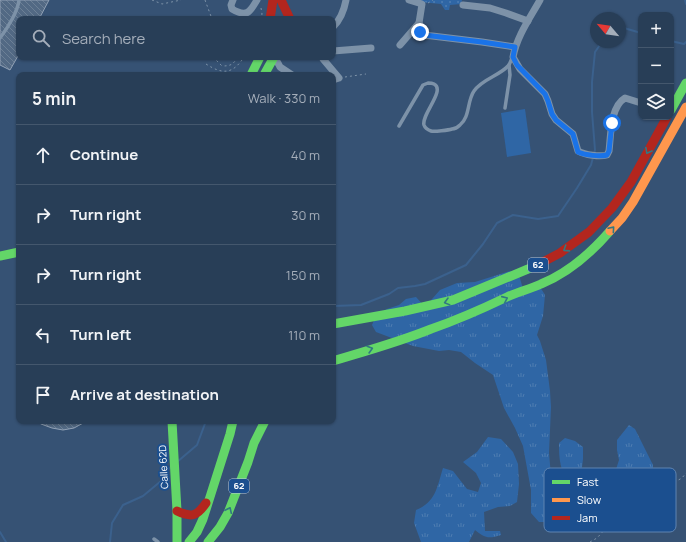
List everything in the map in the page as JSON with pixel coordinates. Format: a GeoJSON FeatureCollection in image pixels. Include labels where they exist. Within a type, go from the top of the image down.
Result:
{"type":"FeatureCollection","features":[{"type":"Feature","properties":{"kind":"main road"},"geometry":{"type":"LineString","coordinates":[[266,16],[273,0]]}},
{"type":"Feature","properties":{"kind":"main road"},"geometry":{"type":"LineString","coordinates":[[281,0],[289,16]]}},
{"type":"Feature","properties":{"kind":"main road"},"geometry":{"type":"LineString","coordinates":[[252,72],[258,60]]}},
{"type":"Feature","properties":{"kind":"main road"},"geometry":{"type":"LineString","coordinates":[[266,72],[272,60]]}},
{"type":"Feature","properties":{"kind":"main road"},"geometry":{"type":"LineString","coordinates":[[674,105],[686,83]]}},
{"type":"Feature","properties":{"kind":"main road","name":"62"},"geometry":{"type":"LineString","coordinates":[[336,360],[430,330],[468,315],[521,291],[541,284],[563,273],[577,263],[598,245],[630,207],[686,107]]}},
{"type":"Feature","properties":{"kind":"main road","name":"62"},"geometry":{"type":"LineString","coordinates":[[336,323],[405,311],[453,300],[528,269],[560,253],[589,232],[612,208],[630,182],[665,120]]}},
{"type":"Feature","properties":{"kind":"main road"},"geometry":{"type":"LineString","coordinates":[[0,256],[16,253]]}},
{"type":"Feature","properties":{"kind":"main road","name":"Calle 62D"},"geometry":{"type":"LineString","coordinates":[[172,424],[177,542]]}},
{"type":"Feature","properties":{"kind":"main road","name":"62"},"geometry":{"type":"LineString","coordinates":[[189,542],[203,519],[232,424]]}},
{"type":"Feature","properties":{"kind":"main road","name":"62"},"geometry":{"type":"LineString","coordinates":[[208,542],[220,527],[228,513],[263,424]]}},
{"type":"Feature","properties":{"kind":"main road"},"geometry":{"type":"LineString","coordinates":[[176,508],[184,515],[189,516],[196,514],[202,510],[211,495]]}},
{"type":"Feature","properties":{"kind":"street"},"geometry":{"type":"LineString","coordinates":[[233,0],[231,5],[232,9],[236,12],[245,13],[250,11],[257,0]]}},
{"type":"Feature","properties":{"kind":"street"},"geometry":{"type":"LineString","coordinates":[[336,24],[344,12],[346,0]]}},
{"type":"Feature","properties":{"kind":"street"},"geometry":{"type":"LineString","coordinates":[[409,0],[422,4],[418,23],[420,32],[424,35],[515,47]]}},
{"type":"Feature","properties":{"kind":"street"},"geometry":{"type":"LineString","coordinates":[[490,8],[492,0]]}},
{"type":"Feature","properties":{"kind":"street"},"geometry":{"type":"LineString","coordinates":[[540,0],[515,47],[513,57],[520,69],[545,94],[552,114],[556,120],[573,134],[578,152],[583,154],[607,155],[609,151],[615,109],[621,100],[626,98],[638,102]]}},
{"type":"Feature","properties":{"kind":"street"},"geometry":{"type":"LineString","coordinates":[[463,5],[490,8],[528,21]]}},
{"type":"Feature","properties":{"kind":"street"},"geometry":{"type":"LineString","coordinates":[[400,45],[418,23]]}},
{"type":"Feature","properties":{"kind":"street"},"geometry":{"type":"LineString","coordinates":[[336,50],[371,48]]}},
{"type":"Feature","properties":{"kind":"street"},"geometry":{"type":"LineString","coordinates":[[275,60],[280,67],[288,72]]}},
{"type":"Feature","properties":{"kind":"street"},"geometry":{"type":"LineString","coordinates":[[324,60],[331,72]]}},
{"type":"Feature","properties":{"kind":"lane"},"geometry":{"type":"LineString","coordinates":[[0,38],[16,12],[19,5],[19,0]]}},
{"type":"Feature","properties":{"kind":"lane"},"geometry":{"type":"LineString","coordinates":[[399,126],[423,85],[428,83],[434,84],[437,87],[438,92],[425,116],[424,123],[426,128],[431,131],[453,129],[461,124],[465,118],[471,97],[475,90],[487,79],[501,72],[509,65],[513,57]]}},
{"type":"Feature","properties":{"kind":"lane"},"geometry":{"type":"LineString","coordinates":[[505,108],[510,75],[509,65]]}},
{"type":"Feature","properties":{"kind":"path"},"geometry":{"type":"LineString","coordinates":[[152,0],[162,4],[181,0]]}},
{"type":"Feature","properties":{"kind":"path"},"geometry":{"type":"LineString","coordinates":[[205,0],[211,16]]}},
{"type":"Feature","properties":{"kind":"path"},"geometry":{"type":"LineString","coordinates":[[260,8],[265,16]]}},
{"type":"Feature","properties":{"kind":"path"},"geometry":{"type":"LineString","coordinates":[[216,60],[222,66],[229,66],[236,60]]}},
{"type":"Feature","properties":{"kind":"path"},"geometry":{"type":"LineString","coordinates":[[206,64],[218,70],[229,71],[234,69],[242,60]]}},
{"type":"Feature","properties":{"kind":"path"},"geometry":{"type":"LineString","coordinates":[[336,79],[366,74]]}},
{"type":"Feature","properties":{"kind":"path"},"geometry":{"type":"LineString","coordinates":[[676,481],[682,478],[686,473]]}},
{"type":"Feature","properties":{"kind":"path"},"geometry":{"type":"LineString","coordinates":[[590,542],[597,538],[602,532]]}},
{"type":"Feature","properties":{"kind":"green space"},"geometry":{"type":"Polygon","coordinates":[[[420,0],[462,0],[461,4],[450,5],[449,10],[445,10],[441,4],[420,2],[420,0]]]}},
{"type":"Feature","properties":{"kind":"green space"},"geometry":{"type":"Polygon","coordinates":[[[525,109],[531,153],[507,157],[501,113],[525,109]]]}},
{"type":"Feature","properties":{"kind":"green space"},"geometry":{"type":"Polygon","coordinates":[[[510,271],[519,275],[523,289],[537,282],[545,295],[543,316],[537,335],[546,360],[551,407],[549,453],[550,468],[544,468],[544,522],[539,522],[531,513],[531,490],[523,446],[504,408],[493,375],[461,352],[449,350],[439,351],[413,346],[376,332],[372,325],[376,316],[387,309],[399,305],[406,299],[416,297],[425,307],[440,290],[457,283],[475,282],[510,271]]]}},
{"type":"Feature","properties":{"kind":"green space"},"geometry":{"type":"Polygon","coordinates":[[[629,425],[635,429],[653,465],[653,468],[616,468],[619,460],[617,440],[629,425]]]}},
{"type":"Feature","properties":{"kind":"green space"},"geometry":{"type":"Polygon","coordinates":[[[488,437],[501,439],[513,452],[518,464],[519,484],[517,502],[510,506],[498,507],[484,512],[485,531],[500,531],[501,535],[487,537],[481,535],[475,530],[469,542],[421,542],[414,523],[416,510],[423,507],[432,498],[437,488],[443,468],[453,471],[467,489],[478,492],[481,483],[476,473],[463,462],[477,452],[488,437]]]}},
{"type":"Feature","properties":{"kind":"green space"},"geometry":{"type":"Polygon","coordinates":[[[565,438],[575,441],[583,447],[582,468],[562,468],[559,443],[565,438]]]}},
{"type":"Feature","properties":{"kind":"building"},"geometry":{"type":"Polygon","coordinates":[[[0,0],[49,0],[41,16],[16,16],[16,59],[10,70],[0,65],[0,0]]]}},
{"type":"Feature","properties":{"kind":"building"},"geometry":{"type":"Polygon","coordinates":[[[41,424],[81,424],[74,428],[63,430],[41,424]]]}},
{"type":"Feature","properties":{"kind":"waterway"},"geometry":{"type":"LineString","coordinates":[[685,0],[686,4]]}},
{"type":"Feature","properties":{"kind":"waterway"},"geometry":{"type":"LineString","coordinates":[[626,29],[638,32]]}},
{"type":"Feature","properties":{"kind":"waterway"},"geometry":{"type":"LineString","coordinates":[[674,42],[684,44],[686,42]]}},
{"type":"Feature","properties":{"kind":"waterway"},"geometry":{"type":"LineString","coordinates":[[336,306],[361,305],[389,294],[398,288],[425,284],[466,265],[483,244],[497,223],[513,215],[538,219],[558,216],[591,165],[595,150],[592,112],[592,82],[595,52],[598,48]]}},
{"type":"Feature","properties":{"kind":"waterway"},"geometry":{"type":"LineString","coordinates":[[177,462],[197,445],[205,424]]}},
{"type":"Feature","properties":{"kind":"waterway"},"geometry":{"type":"LineString","coordinates":[[110,542],[112,523],[123,505],[143,496],[161,481],[164,473],[171,467]]}},
{"type":"Feature","properties":{"kind":"waterway"},"geometry":{"type":"LineString","coordinates":[[0,532],[6,542]]}},
{"type":"Feature","properties":{"kind":"traffic: fast"},"geometry":{"type":"LineString","coordinates":[[252,72],[258,60]]}},
{"type":"Feature","properties":{"kind":"traffic: fast"},"geometry":{"type":"LineString","coordinates":[[266,72],[272,60]]}},
{"type":"Feature","properties":{"kind":"traffic: fast"},"geometry":{"type":"LineString","coordinates":[[674,105],[686,83]]}},
{"type":"Feature","properties":{"kind":"traffic: fast"},"geometry":{"type":"LineString","coordinates":[[336,360],[419,334],[479,310],[511,295],[537,286],[560,274],[578,262],[610,231]]}},
{"type":"Feature","properties":{"kind":"traffic: fast"},"geometry":{"type":"LineString","coordinates":[[0,256],[16,253]]}},
{"type":"Feature","properties":{"kind":"traffic: fast"},"geometry":{"type":"LineString","coordinates":[[336,323],[405,311],[453,300],[541,263]]}},
{"type":"Feature","properties":{"kind":"traffic: fast"},"geometry":{"type":"LineString","coordinates":[[172,424],[177,511],[177,542]]}},
{"type":"Feature","properties":{"kind":"traffic: fast"},"geometry":{"type":"LineString","coordinates":[[189,542],[197,532],[203,519],[232,424]]}},
{"type":"Feature","properties":{"kind":"traffic: fast"},"geometry":{"type":"LineString","coordinates":[[208,542],[220,527],[228,513],[254,443],[264,424]]}},
{"type":"Feature","properties":{"kind":"traffic: slow"},"geometry":{"type":"LineString","coordinates":[[610,231],[622,218],[633,202],[686,107]]}},
{"type":"Feature","properties":{"kind":"traffic: jam"},"geometry":{"type":"LineString","coordinates":[[270,16],[273,0]]}},
{"type":"Feature","properties":{"kind":"traffic: jam"},"geometry":{"type":"LineString","coordinates":[[281,0],[289,16]]}},
{"type":"Feature","properties":{"kind":"traffic: jam"},"geometry":{"type":"LineString","coordinates":[[541,263],[560,253],[589,232],[612,208],[631,182],[665,120]]}},
{"type":"Feature","properties":{"kind":"traffic: jam"},"geometry":{"type":"LineString","coordinates":[[177,511],[187,515],[194,514],[200,511],[206,503]]}},
{"type":"Feature","properties":{"kind":"route"},"geometry":{"type":"LineString","coordinates":[[420,32],[424,35],[515,47],[513,57],[517,65],[545,94],[552,114],[556,120],[573,134],[578,152],[583,154],[607,155],[609,151],[612,123]]}}]}
